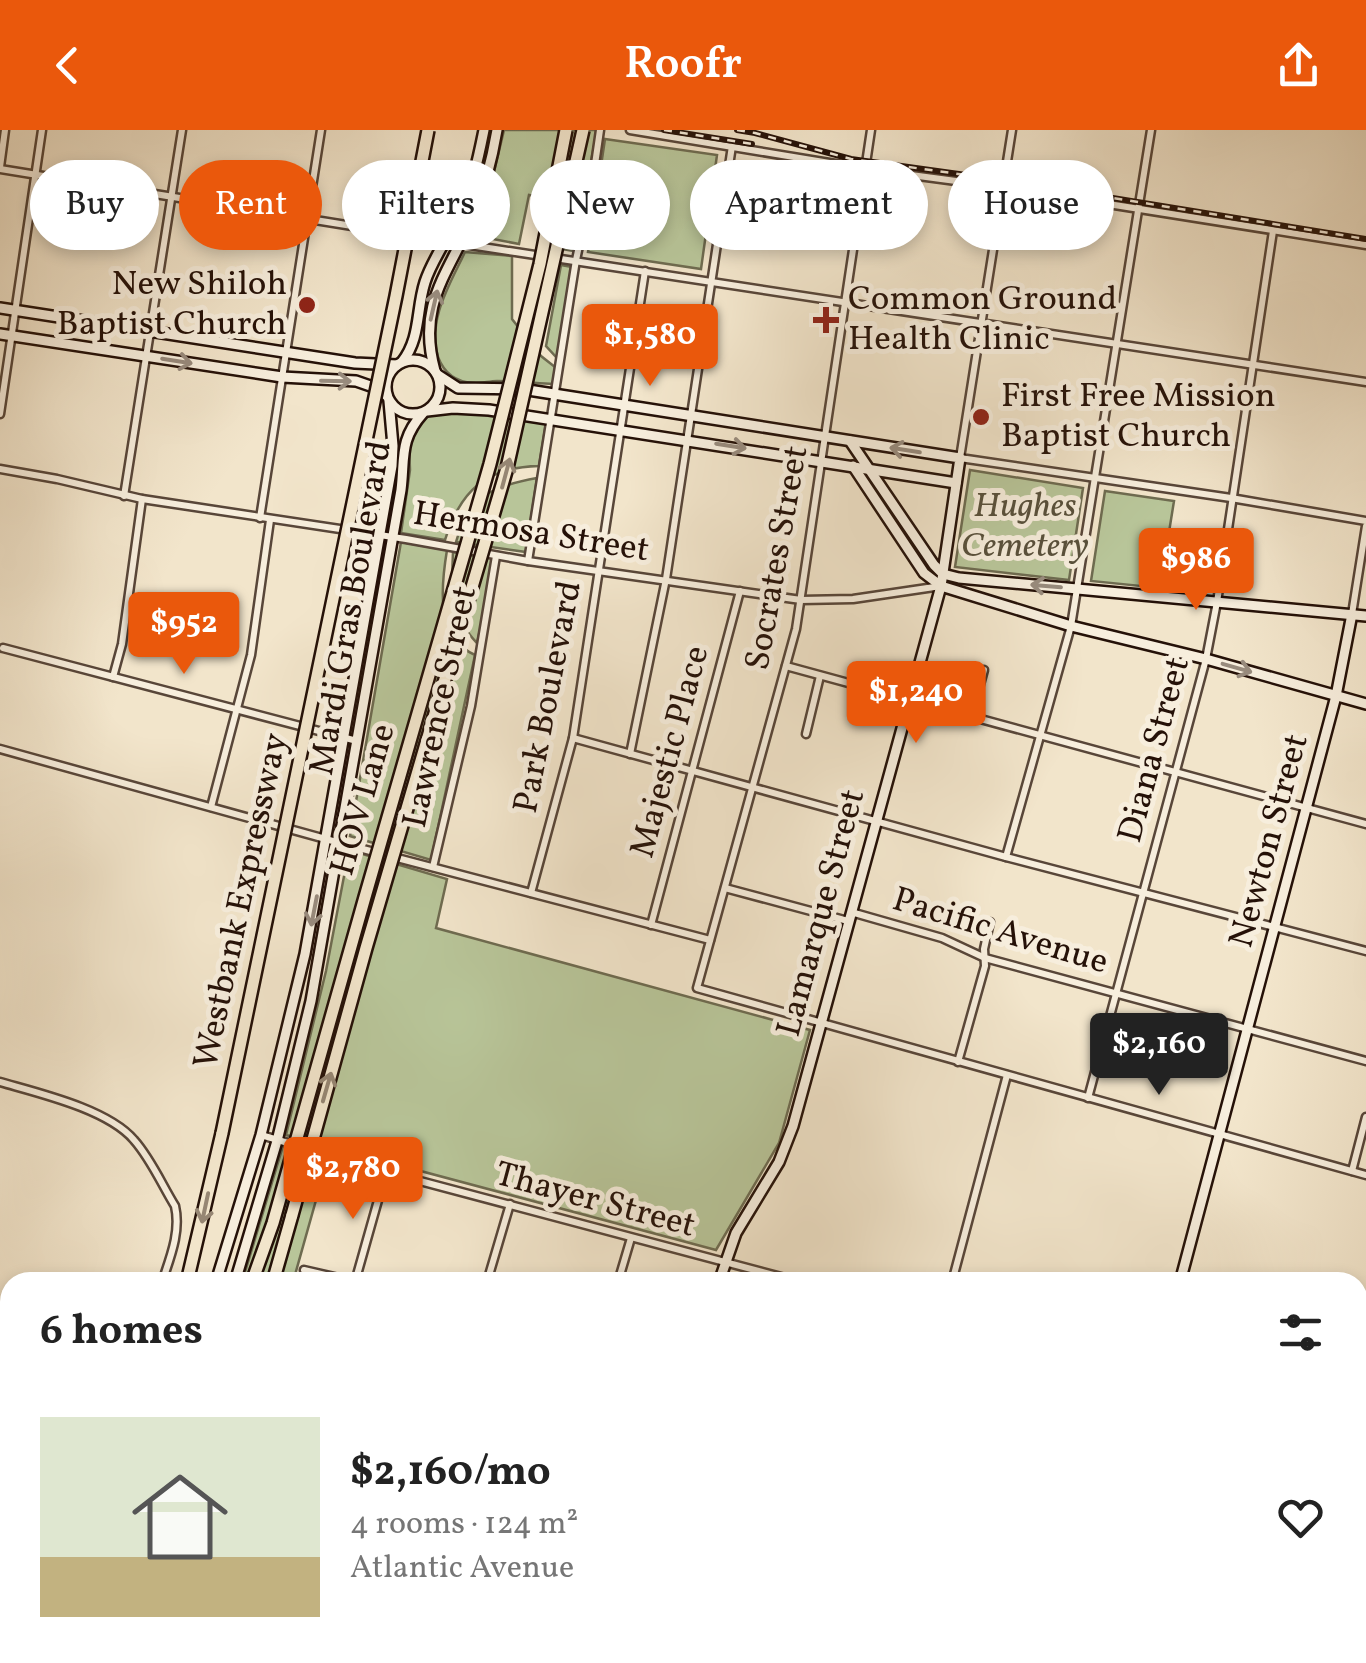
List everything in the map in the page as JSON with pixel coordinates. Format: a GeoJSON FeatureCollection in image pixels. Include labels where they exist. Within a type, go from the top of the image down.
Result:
{"type":"FeatureCollection","features":[{"type":"Feature","properties":{"kind":"highway","name":"Westbank Expressway"},"geometry":{"type":"LineString","coordinates":[[189,1272],[222,1133],[428,130]]}},
{"type":"Feature","properties":{"kind":"highway","name":"HOV Lane"},"geometry":{"type":"LineString","coordinates":[[256,1272],[273,1224],[480,501],[540,264],[566,130]]}},
{"type":"Feature","properties":{"kind":"highway"},"geometry":{"type":"LineString","coordinates":[[276,1272],[366,948],[508,468],[583,130]]}},
{"type":"Feature","properties":{"kind":"main road"},"geometry":{"type":"LineString","coordinates":[[477,160],[484,130]]}},
{"type":"Feature","properties":{"kind":"main road"},"geometry":{"type":"LineString","coordinates":[[490,160],[497,130]]}},
{"type":"Feature","properties":{"kind":"main road"},"geometry":{"type":"LineString","coordinates":[[388,399],[388,376],[414,345],[424,283],[441,250]]}},
{"type":"Feature","properties":{"kind":"main road"},"geometry":{"type":"LineString","coordinates":[[425,412],[434,406],[440,393],[430,344],[430,317],[444,272],[456,250]]}},
{"type":"Feature","properties":{"kind":"main road"},"geometry":{"type":"LineString","coordinates":[[0,308],[366,365],[421,361],[458,388],[509,388],[555,394],[960,458]]}},
{"type":"Feature","properties":{"kind":"main road"},"geometry":{"type":"LineString","coordinates":[[0,334],[282,376],[356,381],[379,389],[404,414],[478,409],[956,483]]}},
{"type":"Feature","properties":{"kind":"main road","name":"Mardi Gras Boulevard"},"geometry":{"type":"LineString","coordinates":[[219,1272],[261,1135],[296,997],[327,839],[392,466],[388,399]]}},
{"type":"Feature","properties":{"kind":"main road","name":"Mardi Gras Boulevard"},"geometry":{"type":"LineString","coordinates":[[239,1272],[278,1141],[310,1001],[401,490],[406,436],[425,412]]}},
{"type":"Feature","properties":{"kind":"main road"},"geometry":{"type":"LineString","coordinates":[[850,441],[943,574],[1366,616]]}},
{"type":"Feature","properties":{"kind":"main road","name":"Lamarque Street"},"geometry":{"type":"LineString","coordinates":[[722,1272],[736,1233],[779,1162],[793,1126],[943,574],[960,458]]}},
{"type":"Feature","properties":{"kind":"main road"},"geometry":{"type":"LineString","coordinates":[[853,466],[924,573],[940,586],[1071,626],[1366,704]]}},
{"type":"Feature","properties":{"kind":"main road","name":"Newton Street"},"geometry":{"type":"LineString","coordinates":[[1183,1272],[1336,696],[1352,614]]}},
{"type":"Feature","properties":{"kind":"street"},"geometry":{"type":"LineString","coordinates":[[6,130],[0,168],[30,173]]}},
{"type":"Feature","properties":{"kind":"street"},"geometry":{"type":"LineString","coordinates":[[38,160],[42,130]]}},
{"type":"Feature","properties":{"kind":"street"},"geometry":{"type":"LineString","coordinates":[[124,496],[182,130]]}},
{"type":"Feature","properties":{"kind":"street"},"geometry":{"type":"LineString","coordinates":[[316,160],[320,130]]}},
{"type":"Feature","properties":{"kind":"street","name":"Lawrence Street"},"geometry":{"type":"LineString","coordinates":[[528,561],[600,130]]}},
{"type":"Feature","properties":{"kind":"street"},"geometry":{"type":"LineString","coordinates":[[630,130],[814,160]]}},
{"type":"Feature","properties":{"kind":"street","name":"Socrates Street"},"geometry":{"type":"LineString","coordinates":[[867,160],[871,130]]}},
{"type":"Feature","properties":{"kind":"street","name":"Lamarque Street"},"geometry":{"type":"LineString","coordinates":[[1006,160],[1012,130]]}},
{"type":"Feature","properties":{"kind":"street"},"geometry":{"type":"LineString","coordinates":[[1006,857],[1071,626],[1151,130]]}},
{"type":"Feature","properties":{"kind":"street"},"geometry":{"type":"LineString","coordinates":[[630,754],[666,579],[732,146]]}},
{"type":"Feature","properties":{"kind":"street"},"geometry":{"type":"LineString","coordinates":[[159,195],[179,198]]}},
{"type":"Feature","properties":{"kind":"street"},"geometry":{"type":"LineString","coordinates":[[1114,205],[1366,245]]}},
{"type":"Feature","properties":{"kind":"street"},"geometry":{"type":"LineString","coordinates":[[0,414],[30,213]]}},
{"type":"Feature","properties":{"kind":"street","name":"Diana Street"},"geometry":{"type":"LineString","coordinates":[[1088,1098],[1206,659],[1273,232]]}},
{"type":"Feature","properties":{"kind":"street"},"geometry":{"type":"LineString","coordinates":[[260,518],[303,250]]}},
{"type":"Feature","properties":{"kind":"street"},"geometry":{"type":"LineString","coordinates":[[508,250],[1366,382]]}},
{"type":"Feature","properties":{"kind":"street","name":"Socrates Street"},"geometry":{"type":"LineString","coordinates":[[822,1022],[697,988],[801,600],[854,250]]}},
{"type":"Feature","properties":{"kind":"street","name":"Lamarque Street"},"geometry":{"type":"LineString","coordinates":[[960,458],[992,250]]}},
{"type":"Feature","properties":{"kind":"street","name":"Park Boulevard"},"geometry":{"type":"LineString","coordinates":[[532,894],[572,738],[645,271]]}},
{"type":"Feature","properties":{"kind":"street"},"geometry":{"type":"LineString","coordinates":[[960,458],[1231,498],[1366,524]]}},
{"type":"Feature","properties":{"kind":"street","name":"Hermosa Street"},"geometry":{"type":"LineString","coordinates":[[0,469],[57,478],[124,496],[270,520],[801,600],[853,599],[940,586]]}},
{"type":"Feature","properties":{"kind":"street"},"geometry":{"type":"LineString","coordinates":[[113,676],[122,644],[142,499]]}},
{"type":"Feature","properties":{"kind":"street"},"geometry":{"type":"LineString","coordinates":[[211,807],[252,655],[270,520]]}},
{"type":"Feature","properties":{"kind":"street","name":"Newton Street"},"geometry":{"type":"LineString","coordinates":[[1352,614],[1366,524]]}},
{"type":"Feature","properties":{"kind":"street","name":"Lawrence Street"},"geometry":{"type":"LineString","coordinates":[[433,867],[471,706],[496,556]]}},
{"type":"Feature","properties":{"kind":"street","name":"Majestic Place"},"geometry":{"type":"LineString","coordinates":[[651,926],[740,591]]}},
{"type":"Feature","properties":{"kind":"street"},"geometry":{"type":"LineString","coordinates":[[3,648],[357,741]]}},
{"type":"Feature","properties":{"kind":"street"},"geometry":{"type":"LineString","coordinates":[[786,666],[1366,824]]}},
{"type":"Feature","properties":{"kind":"street"},"geometry":{"type":"LineString","coordinates":[[970,717],[984,670]]}},
{"type":"Feature","properties":{"kind":"street"},"geometry":{"type":"LineString","coordinates":[[806,734],[820,676]]}},
{"type":"Feature","properties":{"kind":"street"},"geometry":{"type":"LineString","coordinates":[[572,738],[1366,951]]}},
{"type":"Feature","properties":{"kind":"street"},"geometry":{"type":"LineString","coordinates":[[0,749],[710,940]]}},
{"type":"Feature","properties":{"kind":"street","name":"Pacific Avenue"},"geometry":{"type":"LineString","coordinates":[[725,888],[942,938],[985,958],[1366,1061]]}},
{"type":"Feature","properties":{"kind":"street"},"geometry":{"type":"LineString","coordinates":[[958,1062],[985,966],[990,922]]}},
{"type":"Feature","properties":{"kind":"street"},"geometry":{"type":"LineString","coordinates":[[822,1022],[1366,1175]]}},
{"type":"Feature","properties":{"kind":"street"},"geometry":{"type":"LineString","coordinates":[[955,1272],[1007,1075]]}},
{"type":"Feature","properties":{"kind":"street"},"geometry":{"type":"LineString","coordinates":[[0,1082],[71,1103],[132,1138],[174,1206],[177,1218],[165,1272]]}},
{"type":"Feature","properties":{"kind":"street"},"geometry":{"type":"LineString","coordinates":[[1352,1171],[1366,1116]]}},
{"type":"Feature","properties":{"kind":"street","name":"Thayer Street"},"geometry":{"type":"LineString","coordinates":[[261,1135],[762,1272]]}},
{"type":"Feature","properties":{"kind":"street"},"geometry":{"type":"LineString","coordinates":[[359,1272],[386,1172]]}},
{"type":"Feature","properties":{"kind":"street"},"geometry":{"type":"LineString","coordinates":[[490,1272],[510,1204]]}},
{"type":"Feature","properties":{"kind":"street"},"geometry":{"type":"LineString","coordinates":[[621,1272],[631,1238]]}},
{"type":"Feature","properties":{"kind":"street"},"geometry":{"type":"LineString","coordinates":[[304,1270],[313,1272]]}},
{"type":"Feature","properties":{"kind":"green space"},"geometry":{"type":"Polygon","coordinates":[[[504,130],[597,130],[591,160],[530,160],[530,195],[519,244],[510,242],[510,160],[497,160],[504,130]]]}},
{"type":"Feature","properties":{"kind":"green space"},"geometry":{"type":"Polygon","coordinates":[[[605,139],[717,155],[716,160],[690,160],[690,250],[704,250],[701,269],[588,252],[670,250],[670,160],[602,160],[605,139]]]}},
{"type":"Feature","properties":{"kind":"green space"},"geometry":{"type":"Polygon","coordinates":[[[465,252],[512,256],[512,319],[541,356],[555,367],[553,384],[467,382],[451,376],[444,368],[438,357],[435,329],[465,252]]]}},
{"type":"Feature","properties":{"kind":"green space"},"geometry":{"type":"Polygon","coordinates":[[[561,265],[572,267],[557,358],[546,346],[561,265]]]}},
{"type":"Feature","properties":{"kind":"green space"},"geometry":{"type":"Polygon","coordinates":[[[453,412],[546,423],[539,466],[504,471],[478,485],[459,508],[445,540],[401,533],[410,470],[409,444],[416,425],[430,415],[453,412]]]}},
{"type":"Feature","properties":{"kind":"green space","name":"Hughes Cemetery"},"geometry":{"type":"Polygon","coordinates":[[[970,470],[1083,488],[1069,580],[955,567],[970,470]]]}},
{"type":"Feature","properties":{"kind":"green space"},"geometry":{"type":"Polygon","coordinates":[[[537,478],[526,552],[456,542],[468,514],[484,496],[507,485],[537,478]]]}},
{"type":"Feature","properties":{"kind":"green space","name":"Hughes Cemetery"},"geometry":{"type":"Polygon","coordinates":[[[1105,491],[1174,501],[1160,588],[1091,581],[1105,491]]]}},
{"type":"Feature","properties":{"kind":"green space"},"geometry":{"type":"Polygon","coordinates":[[[401,542],[447,550],[443,594],[447,623],[462,647],[475,655],[431,860],[350,836],[401,542]]]}},
{"type":"Feature","properties":{"kind":"green space"},"geometry":{"type":"Polygon","coordinates":[[[453,552],[496,559],[477,643],[458,612],[452,577],[453,552]]]}},
{"type":"Feature","properties":{"kind":"green space"},"geometry":{"type":"Polygon","coordinates":[[[349,850],[447,879],[436,928],[810,1030],[779,1143],[716,1250],[286,1135],[326,971],[349,850]]]}},
{"type":"Feature","properties":{"kind":"green space"},"geometry":{"type":"Polygon","coordinates":[[[283,1146],[327,1161],[296,1272],[245,1272],[283,1146]]]}},
{"type":"Feature","properties":{"kind":"railway"},"geometry":{"type":"LineString","coordinates":[[664,130],[752,144]]}},
{"type":"Feature","properties":{"kind":"railway"},"geometry":{"type":"LineString","coordinates":[[737,130],[851,159],[1366,239]]}},
{"type":"Feature","properties":{"kind":"place","name":"New Shiloh Baptist Church"},"geometry":{"type":"Point","coordinates":[307,305]}},
{"type":"Feature","properties":{"kind":"place","name":"Common Ground Health Clinic"},"geometry":{"type":"Point","coordinates":[826,320]}},
{"type":"Feature","properties":{"kind":"place","name":"First Free Mission Baptist Church"},"geometry":{"type":"Point","coordinates":[981,417]}}]}
